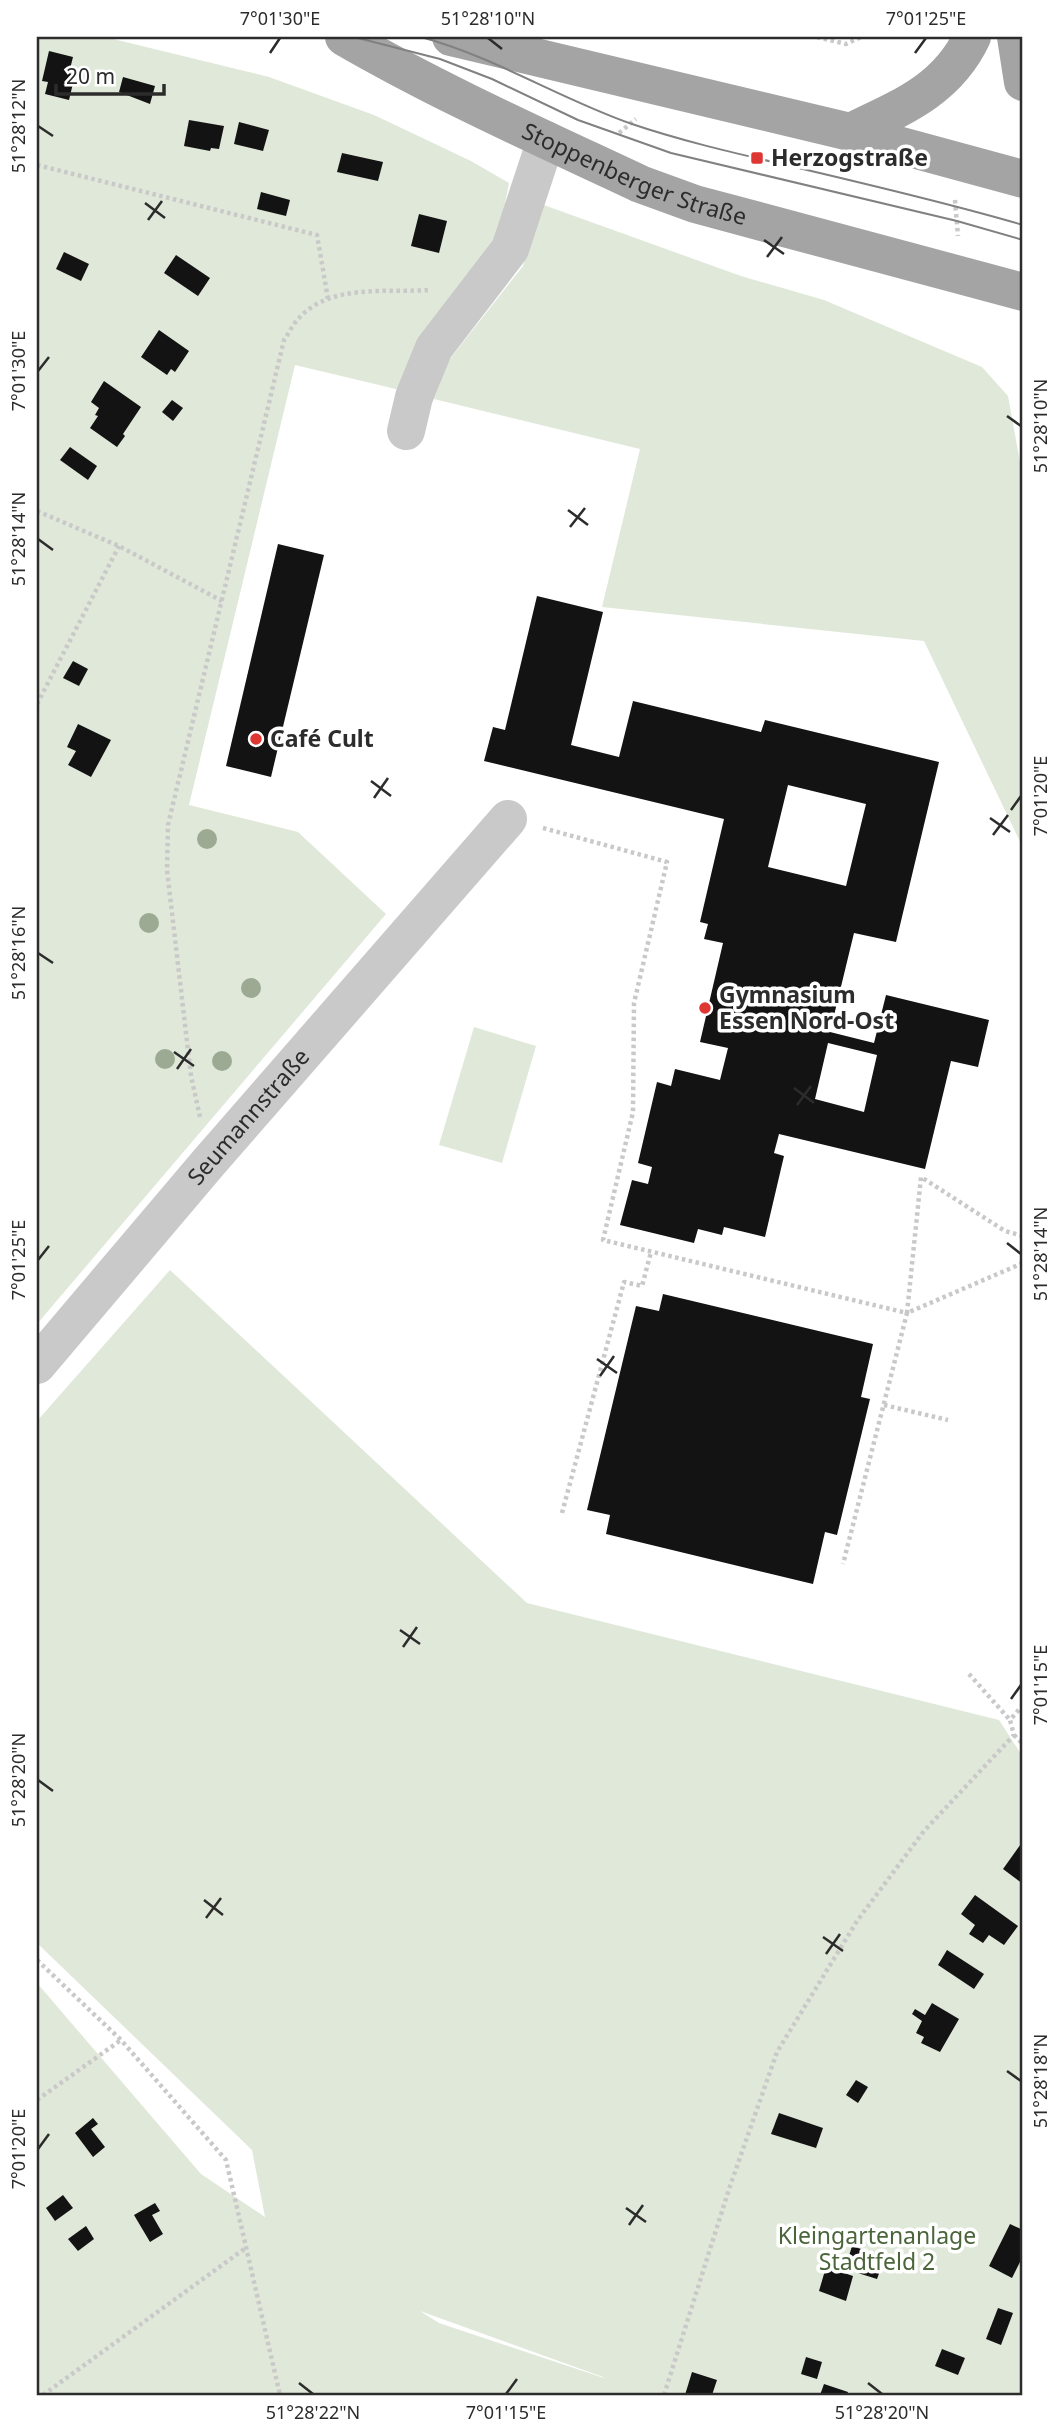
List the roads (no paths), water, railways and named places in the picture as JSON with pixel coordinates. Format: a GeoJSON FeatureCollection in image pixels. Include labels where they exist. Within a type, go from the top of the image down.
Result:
{"type":"FeatureCollection","features":[{"type":"Feature","properties":{"kind":"main road","name":"Stoppenberger Straße"},"geometry":{"type":"LineString","coordinates":[[344,37],[407,73],[640,184],[695,204],[1023,292]]}},
{"type":"Feature","properties":{"kind":"main road"},"geometry":{"type":"LineString","coordinates":[[451,37],[850,132],[1023,180]]}},
{"type":"Feature","properties":{"kind":"main road"},"geometry":{"type":"LineString","coordinates":[[850,132],[915,100],[938,84],[960,58],[972,37]]}},
{"type":"Feature","properties":{"kind":"main road"},"geometry":{"type":"LineString","coordinates":[[1016,37],[1023,82]]}},
{"type":"Feature","properties":{"kind":"street"},"geometry":{"type":"LineString","coordinates":[[406,431],[414,397],[434,348],[510,249],[546,140]]}},
{"type":"Feature","properties":{"kind":"street","name":"Seumannstraße"},"geometry":{"type":"LineString","coordinates":[[37,1365],[209,1162],[508,819]]}},
{"type":"Feature","properties":{"kind":"tram line"},"geometry":{"type":"LineString","coordinates":[[354,37],[440,59],[492,79],[578,120],[671,153],[957,221],[1023,240]]}},
{"type":"Feature","properties":{"kind":"tram line"},"geometry":{"type":"LineString","coordinates":[[421,37],[448,45],[605,114],[651,130],[1023,225]]}},
{"type":"Feature","properties":{"kind":"place","name":"Herzogstraße"},"geometry":{"type":"Point","coordinates":[757,158]}},
{"type":"Feature","properties":{"kind":"place","name":"Café Cult"},"geometry":{"type":"Point","coordinates":[256,739]}},
{"type":"Feature","properties":{"kind":"place","name":"Gymnasium Essen Nord-Ost"},"geometry":{"type":"Point","coordinates":[705,1008]}},
{"type":"Feature","properties":{"kind":"park label","name":"Kleingartenanlage Stadtfeld 2"},"geometry":{"type":"Point","coordinates":[877,2249]}}]}
